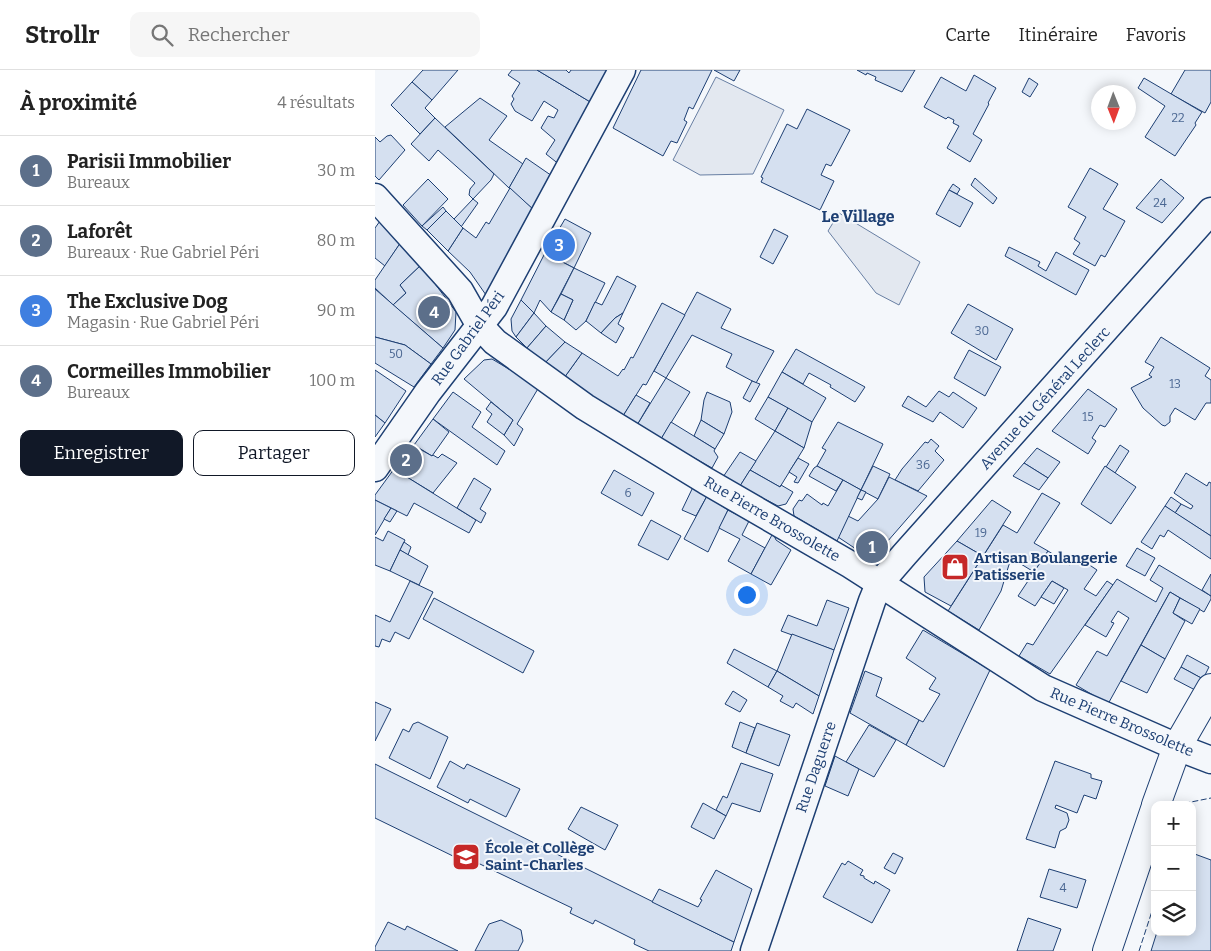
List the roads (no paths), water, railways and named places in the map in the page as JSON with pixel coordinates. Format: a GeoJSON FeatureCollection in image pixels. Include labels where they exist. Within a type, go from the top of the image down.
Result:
{"type":"FeatureCollection","features":[{"type":"Feature","properties":{"kind":"street","name":"Rue Gabriel Péri"},"geometry":{"type":"LineString","coordinates":[[375,468],[428,392],[494,307],[622,70]]}},
{"type":"Feature","properties":{"kind":"street","name":"Rue Pierre Brossolette"},"geometry":{"type":"LineString","coordinates":[[375,197],[460,291],[480,326],[495,342],[585,407],[706,481],[851,565],[1043,688],[1211,760]]}},
{"type":"Feature","properties":{"kind":"street","name":"Avenue du Général Leclerc"},"geometry":{"type":"LineString","coordinates":[[879,584],[1211,211]]}},
{"type":"Feature","properties":{"kind":"street","name":"Rue Daguerre"},"geometry":{"type":"LineString","coordinates":[[754,951],[879,584]]}},
{"type":"Feature","properties":{"kind":"street"},"geometry":{"type":"LineString","coordinates":[[1157,801],[1177,747],[1211,688]]}},
{"type":"Feature","properties":{"kind":"street"},"geometry":{"type":"LineString","coordinates":[[1107,951],[1151,821]]}},
{"type":"Feature","properties":{"kind":"place","name":"The Exclusive Dog"},"geometry":{"type":"Point","coordinates":[559,245]}},
{"type":"Feature","properties":{"kind":"place","name":"Cormeilles Immobilier"},"geometry":{"type":"Point","coordinates":[434,312]}},
{"type":"Feature","properties":{"kind":"place","name":"Laforêt"},"geometry":{"type":"Point","coordinates":[406,460]}},
{"type":"Feature","properties":{"kind":"place","name":"Parisii Immobilier"},"geometry":{"type":"Point","coordinates":[872,547]}},
{"type":"Feature","properties":{"kind":"place","name":"Artisan Boulangerie Patisserie"},"geometry":{"type":"Point","coordinates":[955,567]}},
{"type":"Feature","properties":{"kind":"place","name":"École et Collège Saint-Charles"},"geometry":{"type":"Point","coordinates":[466,857]}},
{"type":"Feature","properties":{"kind":"district","name":"Le Village"},"geometry":{"type":"Point","coordinates":[858,216]}}]}
